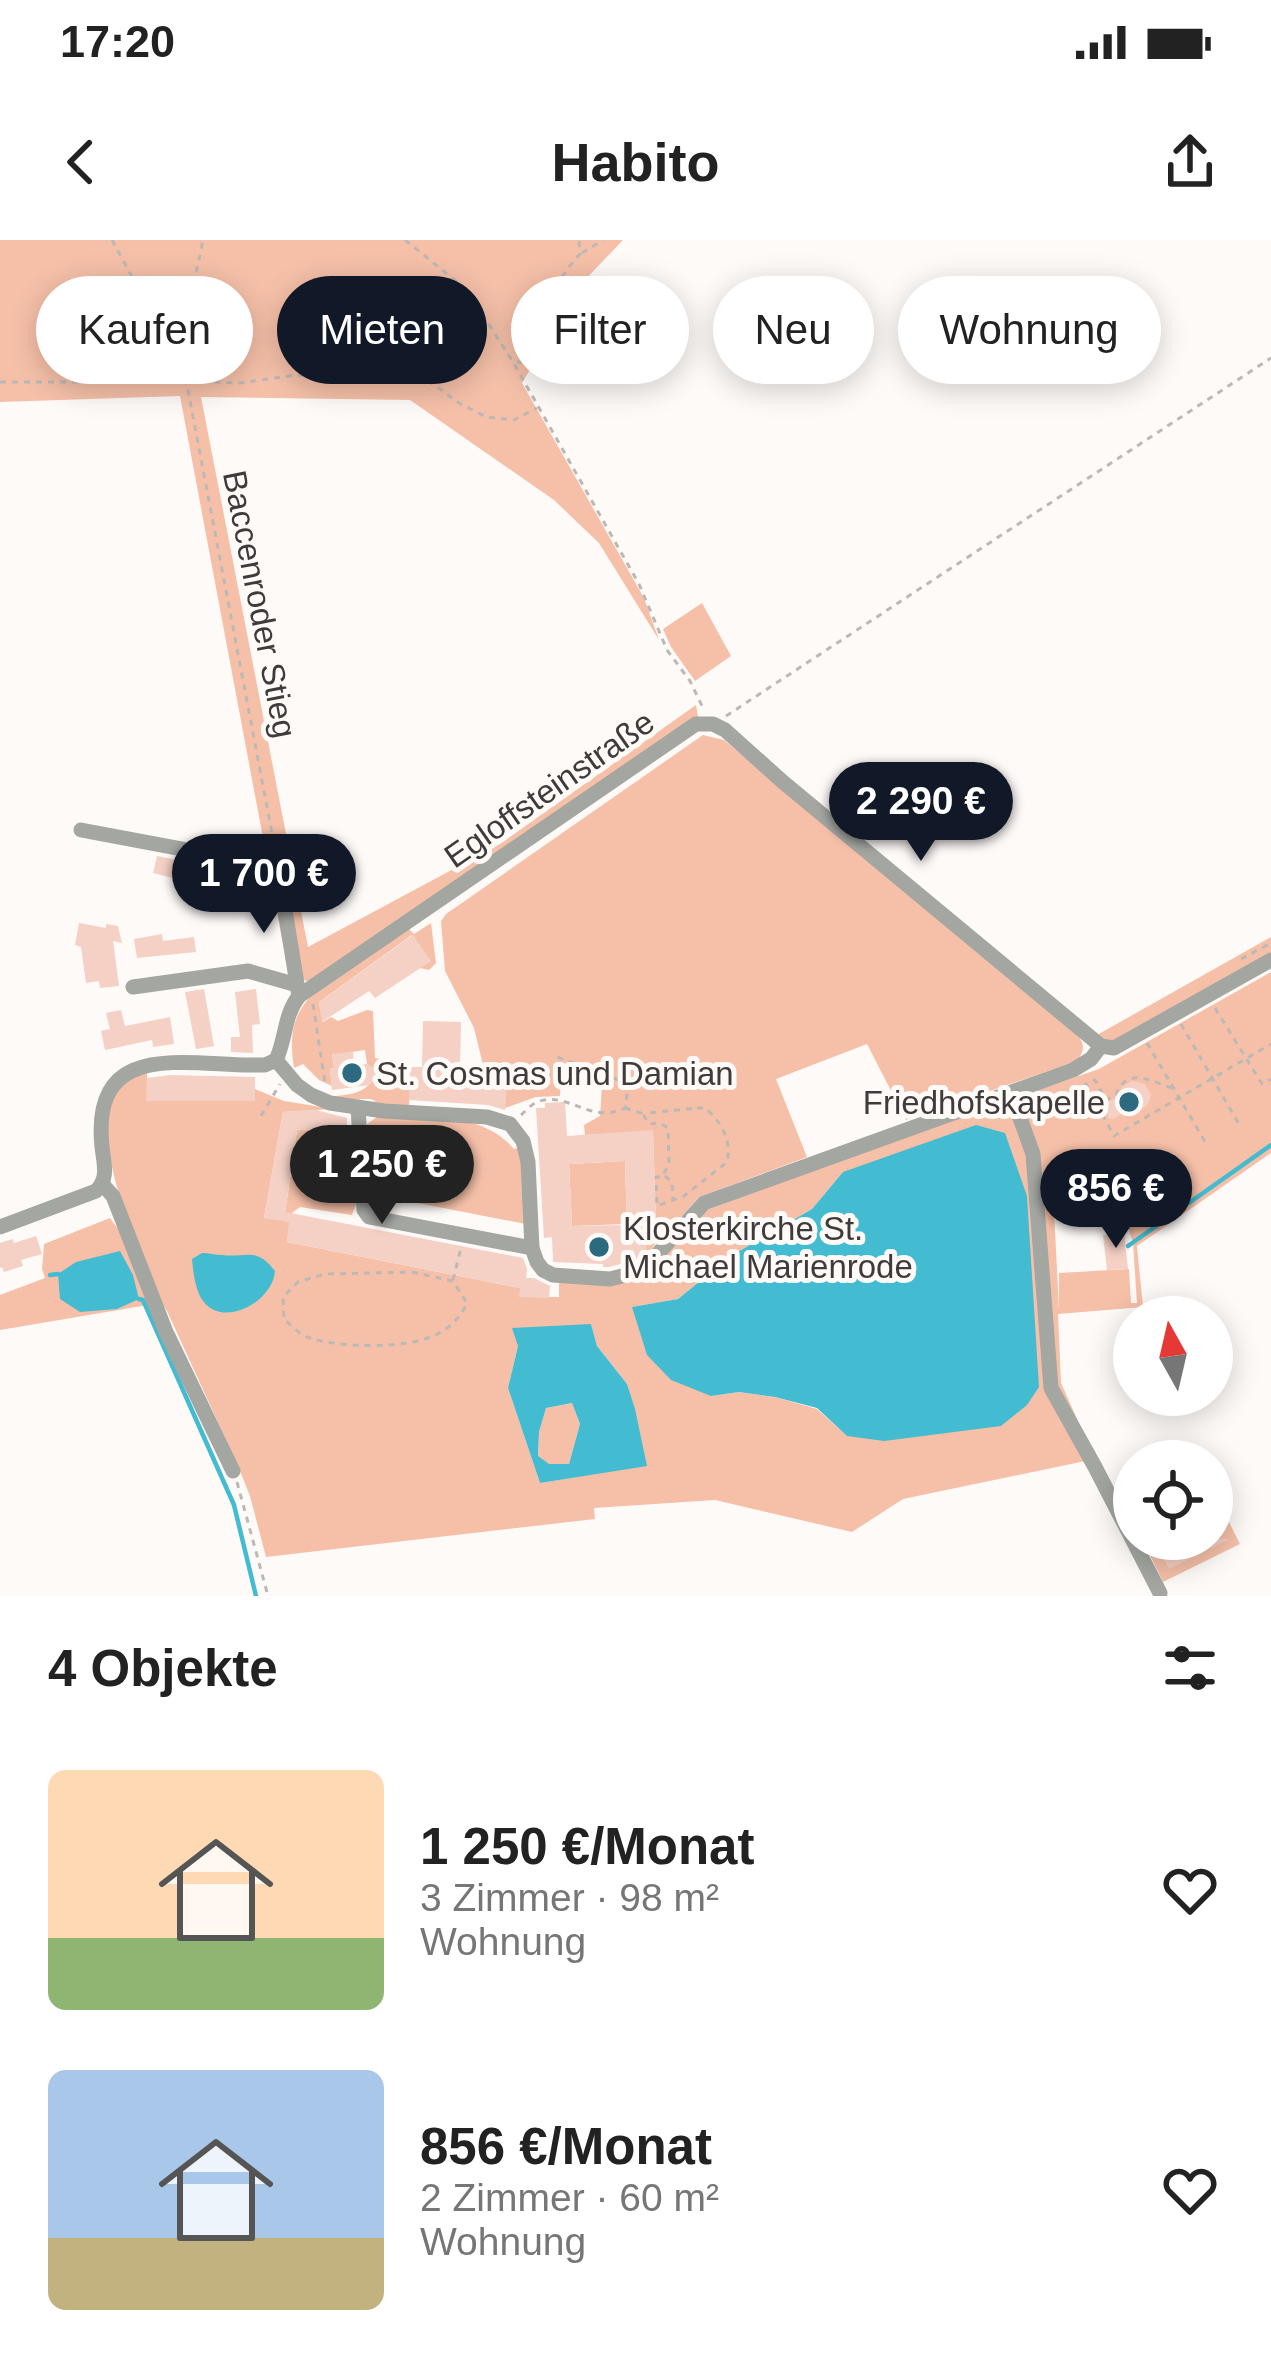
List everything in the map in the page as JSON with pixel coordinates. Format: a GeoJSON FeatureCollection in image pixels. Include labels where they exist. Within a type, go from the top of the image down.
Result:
{"type":"FeatureCollection","features":[{"type":"Feature","properties":{"kind":"street","name":"Egloffsteinstraße"},"geometry":{"type":"LineString","coordinates":[[302,990],[697,724],[713,724]]}},
{"type":"Feature","properties":{"kind":"street"},"geometry":{"type":"LineString","coordinates":[[713,724],[1102,1046],[1114,1048],[1142,1034],[1271,960]]}},
{"type":"Feature","properties":{"kind":"street"},"geometry":{"type":"LineString","coordinates":[[81,830],[278,867],[302,990],[283,1030],[281,1066]]}},
{"type":"Feature","properties":{"kind":"street"},"geometry":{"type":"LineString","coordinates":[[134,987],[248,971],[302,990]]}},
{"type":"Feature","properties":{"kind":"street"},"geometry":{"type":"LineString","coordinates":[[0,1227],[103,1185],[100,1130],[105,1095],[119,1077],[157,1064],[281,1066],[298,1085],[329,1103],[488,1117],[510,1124],[523,1141],[528,1162],[532,1248],[537,1262],[553,1275],[610,1280],[641,1270],[654,1260],[704,1203],[1072,1070],[1102,1046]]}},
{"type":"Feature","properties":{"kind":"street"},"geometry":{"type":"LineString","coordinates":[[1011,1093],[1033,1154],[1051,1388],[1160,1593]]}},
{"type":"Feature","properties":{"kind":"street"},"geometry":{"type":"LineString","coordinates":[[358,1107],[364,1210],[369,1217],[532,1248]]}},
{"type":"Feature","properties":{"kind":"street"},"geometry":{"type":"LineString","coordinates":[[103,1185],[113,1196],[166,1332],[233,1471]]}},
{"type":"Feature","properties":{"kind":"path","name":"Baccenroder Stieg"},"geometry":{"type":"LineString","coordinates":[[112,240],[131,276]]}},
{"type":"Feature","properties":{"kind":"path"},"geometry":{"type":"LineString","coordinates":[[195,276],[203,240]]}},
{"type":"Feature","properties":{"kind":"path"},"geometry":{"type":"LineString","coordinates":[[405,240],[466,289],[511,359]]}},
{"type":"Feature","properties":{"kind":"path"},"geometry":{"type":"LineString","coordinates":[[579,240],[580,254]]}},
{"type":"Feature","properties":{"kind":"path"},"geometry":{"type":"LineString","coordinates":[[561,276],[580,254],[603,240]]}},
{"type":"Feature","properties":{"kind":"path"},"geometry":{"type":"LineString","coordinates":[[526,384],[645,595],[668,650],[713,724],[1271,358]]}},
{"type":"Feature","properties":{"kind":"path"},"geometry":{"type":"LineString","coordinates":[[253,381],[296,375],[349,378],[381,371],[407,373],[486,417],[514,420],[540,406]]}},
{"type":"Feature","properties":{"kind":"path"},"geometry":{"type":"LineString","coordinates":[[0,382],[36,382]]}},
{"type":"Feature","properties":{"kind":"path","name":"Baccenroder Stieg"},"geometry":{"type":"LineString","coordinates":[[186,384],[278,867]]}},
{"type":"Feature","properties":{"kind":"path"},"geometry":{"type":"LineString","coordinates":[[302,990],[326,1064],[323,1089],[311,1095]]}},
{"type":"Feature","properties":{"kind":"path"},"geometry":{"type":"LineString","coordinates":[[1208,996],[1262,1084],[1271,1079]]}},
{"type":"Feature","properties":{"kind":"path"},"geometry":{"type":"LineString","coordinates":[[1175,1014],[1240,1126]]}},
{"type":"Feature","properties":{"kind":"path"},"geometry":{"type":"LineString","coordinates":[[1142,1034],[1207,1145]]}},
{"type":"Feature","properties":{"kind":"path"},"geometry":{"type":"LineString","coordinates":[[1172,1088],[1127,1078],[1116,1095],[1106,1100],[1095,1079],[1085,1084],[1114,1136],[1271,1044]]}},
{"type":"Feature","properties":{"kind":"path"},"geometry":{"type":"LineString","coordinates":[[557,1058],[625,1082],[625,1108]]}},
{"type":"Feature","properties":{"kind":"path"},"geometry":{"type":"LineString","coordinates":[[261,1116],[281,1066]]}},
{"type":"Feature","properties":{"kind":"path"},"geometry":{"type":"LineString","coordinates":[[510,1124],[537,1102],[560,1101],[596,1114],[625,1108],[646,1114],[668,1111],[705,1108],[721,1125],[727,1162],[701,1185],[657,1206],[656,1177],[669,1164],[668,1111]]}},
{"type":"Feature","properties":{"kind":"path"},"geometry":{"type":"LineString","coordinates":[[646,1114],[649,1124],[668,1128]]}},
{"type":"Feature","properties":{"kind":"path"},"geometry":{"type":"LineString","coordinates":[[663,1175],[672,1182],[673,1201]]}},
{"type":"Feature","properties":{"kind":"path"},"geometry":{"type":"LineString","coordinates":[[453,1281],[412,1272],[326,1274],[298,1282],[283,1297],[284,1319],[304,1336],[338,1343],[394,1345],[435,1336],[461,1317],[467,1303],[453,1281],[464,1235]]}},
{"type":"Feature","properties":{"kind":"path"},"geometry":{"type":"LineString","coordinates":[[233,1471],[268,1596]]}},
{"type":"Feature","properties":{"kind":"shaded area"},"geometry":{"type":"Polygon","coordinates":[[[0,240],[623,240],[589,276],[511,276],[511,384],[523,384],[644,598],[659,640],[599,543],[554,500],[410,400],[201,397],[308,947],[500,844],[696,705],[698,717],[314,981],[306,981],[288,971],[180,396],[0,402],[0,240]]]}},
{"type":"Feature","properties":{"kind":"shaded area"},"geometry":{"type":"Polygon","coordinates":[[[702,603],[731,656],[695,681],[663,629],[702,603]]]}},
{"type":"Feature","properties":{"kind":"shaded area"},"geometry":{"type":"Polygon","coordinates":[[[703,735],[724,740],[1077,1035],[1083,1048],[1077,1061],[906,1120],[867,1044],[776,1079],[807,1157],[699,1197],[649,1253],[638,1232],[656,1225],[653,1131],[585,1135],[584,1125],[600,1116],[602,1085],[561,1083],[560,1096],[536,1097],[505,1108],[506,1070],[484,1069],[474,1028],[445,971],[441,921],[703,735]]]}},
{"type":"Feature","properties":{"kind":"shaded area"},"geometry":{"type":"Polygon","coordinates":[[[431,923],[436,963],[429,970],[420,968],[412,935],[319,1002],[323,1022],[373,1011],[375,1058],[401,1063],[410,1079],[409,1108],[371,1099],[336,1099],[367,1087],[375,1078],[374,1069],[367,1064],[365,1050],[332,1055],[332,1086],[303,1064],[294,1068],[292,1040],[298,1014],[309,998],[409,929],[414,934],[431,923]]]}},
{"type":"Feature","properties":{"kind":"shaded area"},"geometry":{"type":"Polygon","coordinates":[[[1271,937],[1271,953],[1118,1040],[1097,1035],[1271,937]]]}},
{"type":"Feature","properties":{"kind":"shaded area"},"geometry":{"type":"Polygon","coordinates":[[[1271,972],[1271,1153],[1137,1246],[1142,1296],[1137,1296],[1133,1243],[1125,1218],[1102,1197],[1054,1211],[1059,1309],[1059,1273],[1129,1269],[1131,1296],[1113,1296],[1113,1309],[1058,1314],[1061,1383],[1095,1459],[903,1499],[852,1532],[715,1500],[594,1508],[595,1519],[266,1557],[238,1466],[128,1223],[108,1130],[111,1104],[122,1084],[147,1070],[147,1101],[254,1101],[255,1089],[284,1101],[334,1109],[283,1112],[264,1218],[284,1220],[297,1130],[353,1127],[358,1199],[352,1215],[300,1207],[292,1213],[287,1242],[520,1288],[520,1297],[559,1297],[559,1280],[627,1282],[707,1210],[1099,1069],[1271,972]],[[843,1172],[812,1209],[731,1256],[678,1299],[633,1307],[711,1396],[739,1392],[817,1409],[847,1436],[1027,1405],[843,1172]],[[591,1324],[518,1346],[508,1388],[540,1483],[646,1465],[627,1384],[597,1346],[591,1324]]]}},
{"type":"Feature","properties":{"kind":"shaded area"},"geometry":{"type":"Polygon","coordinates":[[[377,1117],[469,1122],[501,1137],[514,1149],[522,1147],[526,1224],[366,1193],[362,1132],[377,1117]]]}},
{"type":"Feature","properties":{"kind":"shaded area"},"geometry":{"type":"Polygon","coordinates":[[[625,1161],[627,1224],[572,1226],[569,1164],[625,1161]]]}},
{"type":"Feature","properties":{"kind":"shaded area"},"geometry":{"type":"Polygon","coordinates":[[[110,1218],[124,1237],[148,1305],[0,1330],[0,1295],[45,1278],[44,1244],[110,1218]]]}},
{"type":"Feature","properties":{"kind":"shaded area"},"geometry":{"type":"Polygon","coordinates":[[[572,1403],[580,1424],[569,1464],[549,1464],[538,1457],[546,1408],[572,1403]]]}},
{"type":"Feature","properties":{"kind":"shaded area"},"geometry":{"type":"Polygon","coordinates":[[[1152,1560],[1208,1560],[1163,1582],[1152,1560]]]}},
{"type":"Feature","properties":{"kind":"water"},"geometry":{"type":"Polygon","coordinates":[[[976,1125],[1005,1133],[1027,1196],[1039,1387],[1027,1405],[1001,1426],[884,1441],[847,1436],[817,1408],[739,1392],[711,1396],[671,1380],[647,1355],[632,1307],[678,1299],[731,1256],[812,1209],[843,1172],[976,1125]]]}},
{"type":"Feature","properties":{"kind":"water"},"geometry":{"type":"Polygon","coordinates":[[[120,1251],[139,1299],[117,1309],[80,1312],[60,1299],[58,1274],[76,1262],[120,1251]]]}},
{"type":"Feature","properties":{"kind":"water"},"geometry":{"type":"Polygon","coordinates":[[[202,1253],[256,1256],[275,1271],[272,1282],[245,1308],[221,1312],[210,1308],[199,1294],[194,1274],[192,1259],[202,1253]]]}},
{"type":"Feature","properties":{"kind":"water"},"geometry":{"type":"Polygon","coordinates":[[[591,1324],[597,1346],[627,1384],[647,1466],[540,1483],[508,1388],[518,1346],[512,1328],[591,1324]],[[572,1403],[546,1408],[538,1456],[549,1464],[569,1464],[580,1424],[572,1403]]]}},
{"type":"Feature","properties":{"kind":"building"},"geometry":{"type":"Polygon","coordinates":[[[157,856],[192,863],[191,870],[215,875],[212,888],[153,873],[157,856]]]}},
{"type":"Feature","properties":{"kind":"building"},"geometry":{"type":"Polygon","coordinates":[[[79,923],[118,926],[122,943],[113,941],[119,986],[100,988],[99,981],[86,983],[81,947],[75,945],[79,923]]]}},
{"type":"Feature","properties":{"kind":"building"},"geometry":{"type":"Polygon","coordinates":[[[162,934],[163,941],[194,937],[196,952],[137,958],[134,939],[162,934]]]}},
{"type":"Feature","properties":{"kind":"building"},"geometry":{"type":"Polygon","coordinates":[[[413,935],[431,961],[375,998],[369,991],[322,1022],[319,1002],[413,935]]]}},
{"type":"Feature","properties":{"kind":"building"},"geometry":{"type":"Polygon","coordinates":[[[204,989],[214,1046],[196,1049],[185,992],[204,989]]]}},
{"type":"Feature","properties":{"kind":"building"},"geometry":{"type":"Polygon","coordinates":[[[256,989],[260,1024],[252,1025],[253,1053],[231,1052],[231,1037],[240,1037],[235,992],[256,989]]]}},
{"type":"Feature","properties":{"kind":"building"},"geometry":{"type":"Polygon","coordinates":[[[121,1010],[125,1026],[170,1017],[174,1044],[153,1047],[152,1040],[105,1050],[101,1031],[110,1029],[106,1013],[121,1010]]]}},
{"type":"Feature","properties":{"kind":"building"},"geometry":{"type":"Polygon","coordinates":[[[423,1021],[461,1022],[460,1068],[506,1070],[505,1110],[409,1100],[410,1067],[422,1067],[423,1021]]]}},
{"type":"Feature","properties":{"kind":"building","name":"St. Cosmas und Damian"},"geometry":{"type":"Polygon","coordinates":[[[353,1052],[354,1065],[367,1064],[375,1078],[370,1085],[332,1090],[332,1054],[353,1052]]]}},
{"type":"Feature","properties":{"kind":"building"},"geometry":{"type":"Polygon","coordinates":[[[255,1077],[255,1101],[146,1101],[147,1078],[255,1077]]]}},
{"type":"Feature","properties":{"kind":"building","name":"Friedhofskapelle"},"geometry":{"type":"Polygon","coordinates":[[[1132,1081],[1145,1084],[1151,1095],[1148,1105],[1138,1111],[1124,1108],[1124,1113],[1109,1118],[1104,1104],[1132,1081]]]}},
{"type":"Feature","properties":{"kind":"building"},"geometry":{"type":"Polygon","coordinates":[[[565,1102],[567,1136],[653,1130],[656,1226],[644,1232],[646,1249],[636,1260],[609,1267],[553,1262],[552,1237],[544,1238],[536,1108],[545,1108],[545,1103],[565,1102]],[[625,1161],[569,1164],[572,1226],[627,1225],[625,1161]]]}},
{"type":"Feature","properties":{"kind":"building"},"geometry":{"type":"Polygon","coordinates":[[[316,1110],[347,1118],[347,1127],[297,1130],[285,1212],[523,1258],[526,1278],[550,1286],[549,1298],[519,1297],[520,1288],[287,1242],[289,1222],[264,1218],[283,1112],[316,1110]]]}},
{"type":"Feature","properties":{"kind":"building"},"geometry":{"type":"Polygon","coordinates":[[[1124,1232],[1128,1269],[1107,1270],[1103,1235],[1124,1232]]]}},
{"type":"Feature","properties":{"kind":"building"},"geometry":{"type":"Polygon","coordinates":[[[36,1236],[42,1254],[21,1260],[23,1266],[4,1272],[0,1268],[0,1243],[36,1236]]]}},
{"type":"Feature","properties":{"kind":"building"},"geometry":{"type":"Polygon","coordinates":[[[1164,1560],[1187,1560],[1169,1569],[1164,1560]]]}},
{"type":"Feature","properties":{"kind":"waterway"},"geometry":{"type":"LineString","coordinates":[[1128,1246],[1271,1145]]}},
{"type":"Feature","properties":{"kind":"waterway"},"geometry":{"type":"LineString","coordinates":[[50,1275],[58,1274]]}},
{"type":"Feature","properties":{"kind":"waterway"},"geometry":{"type":"LineString","coordinates":[[139,1299],[234,1505],[256,1596]]}},
{"type":"Feature","properties":{"kind":"place","name":"St. Cosmas und Damian"},"geometry":{"type":"Point","coordinates":[352,1073]}},
{"type":"Feature","properties":{"kind":"place","name":"Friedhofskapelle"},"geometry":{"type":"Point","coordinates":[1129,1102]}},
{"type":"Feature","properties":{"kind":"place","name":"Klosterkirche St. Michael Marienrode"},"geometry":{"type":"Point","coordinates":[599,1247]}}]}
